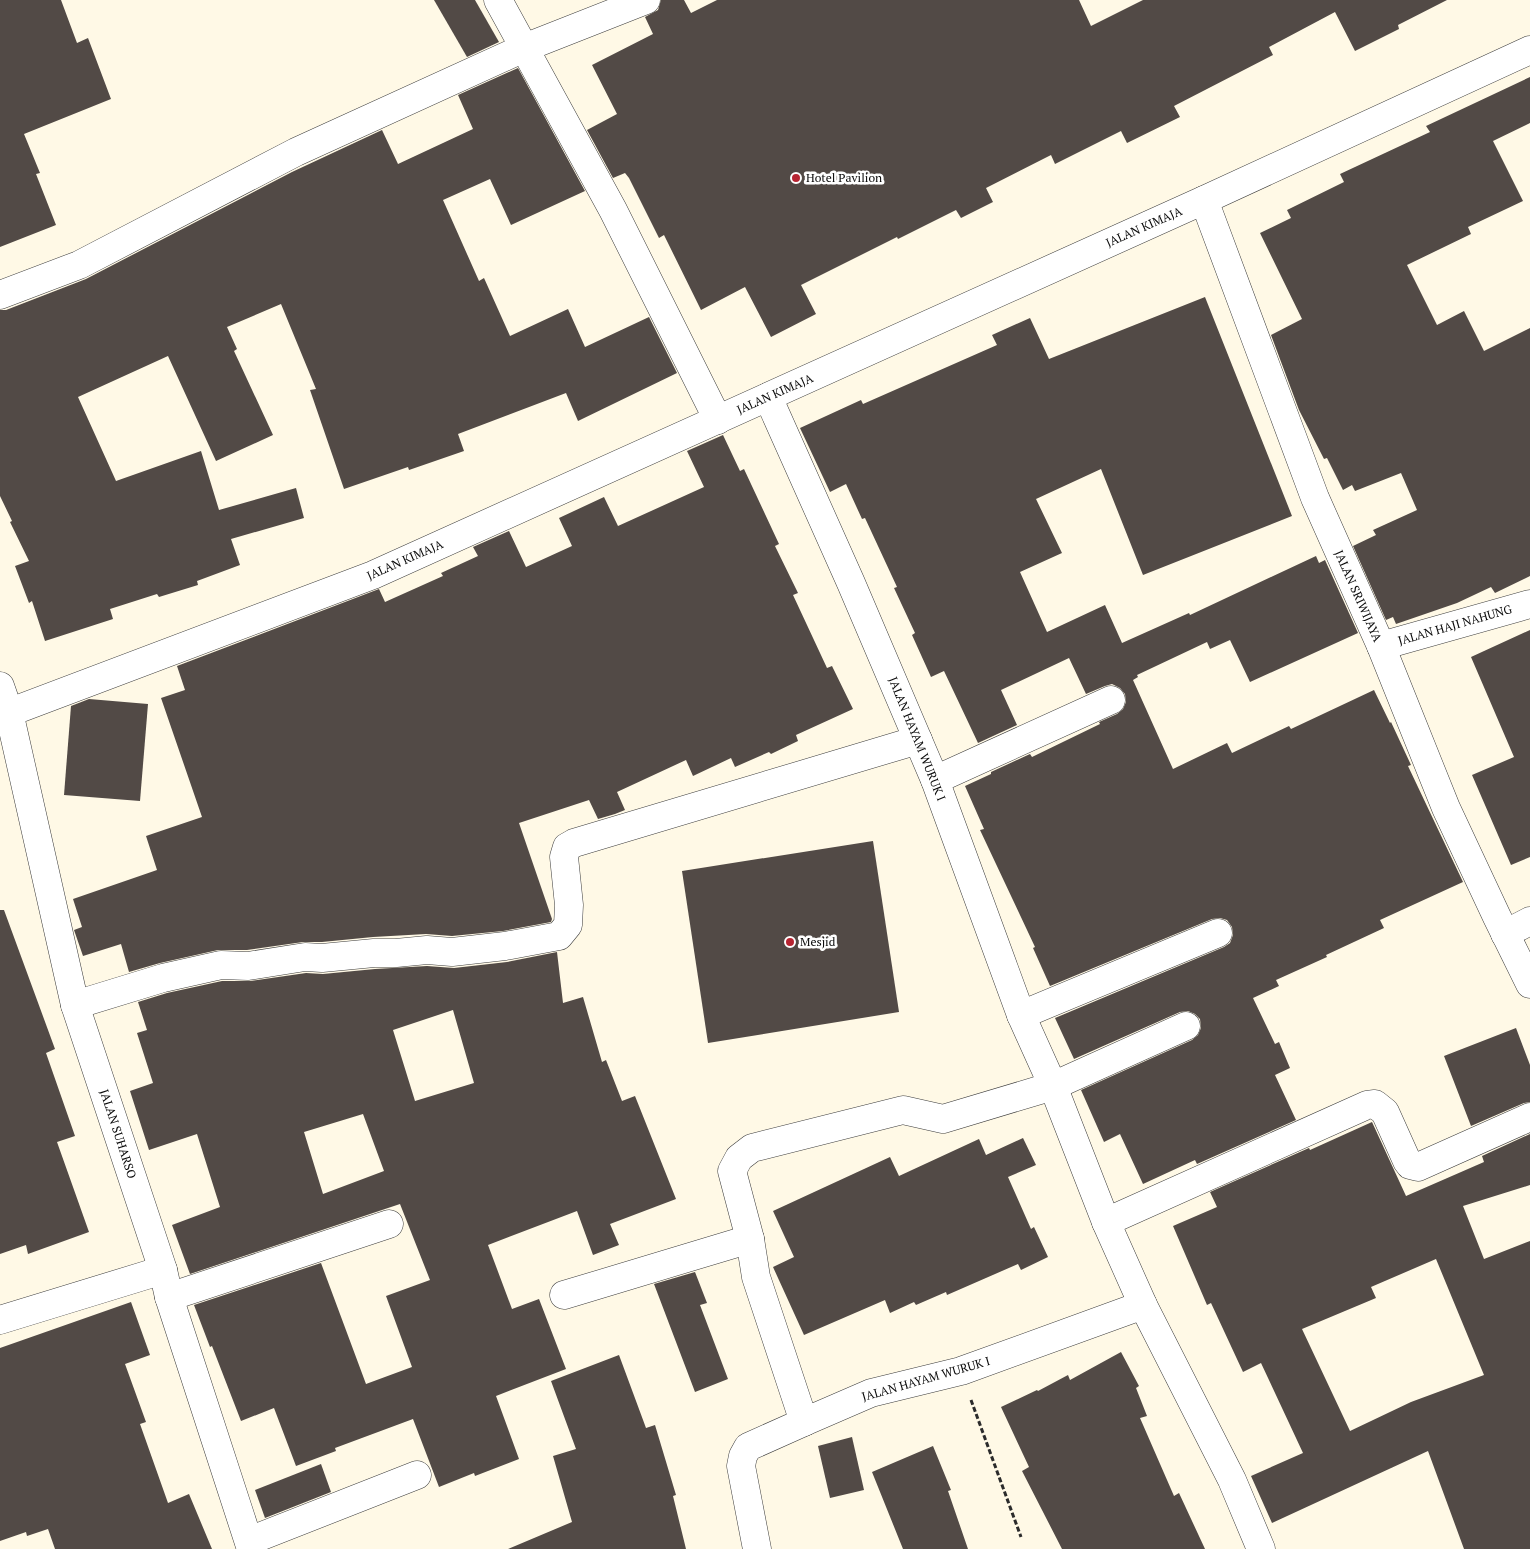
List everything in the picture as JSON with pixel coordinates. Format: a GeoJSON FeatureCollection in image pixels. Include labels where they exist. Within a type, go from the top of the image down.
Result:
{"type":"FeatureCollection","features":[{"type":"Feature","properties":{"kind":"street"},"geometry":{"type":"LineString","coordinates":[[498,0],[613,210],[718,420]]}},
{"type":"Feature","properties":{"kind":"street"},"geometry":{"type":"LineString","coordinates":[[0,295],[79,265],[296,152],[524,48],[646,0]]}},
{"type":"Feature","properties":{"kind":"street","name":"JALAN KIMAJA"},"geometry":{"type":"LineString","coordinates":[[4,714],[373,575],[1204,200],[1530,50]]}},
{"type":"Feature","properties":{"kind":"street","name":"JALAN SRIWIJAYA"},"geometry":{"type":"LineString","coordinates":[[1204,200],[1315,498],[1381,646],[1446,808],[1530,984]]}},
{"type":"Feature","properties":{"kind":"street","name":"JALAN HAYAM WURUK I"},"geometry":{"type":"LineString","coordinates":[[768,397],[852,583],[935,780],[1021,1015],[1053,1086],[1106,1222],[1143,1305],[1232,1480],[1261,1549]]}},
{"type":"Feature","properties":{"kind":"street","name":"JALAN HAJI NAHUNG"},"geometry":{"type":"LineString","coordinates":[[1381,646],[1530,604]]}},
{"type":"Feature","properties":{"kind":"street","name":"JALAN SUHARSO"},"geometry":{"type":"LineString","coordinates":[[0,686],[4,714],[75,1005],[163,1270],[169,1297],[250,1545]]}},
{"type":"Feature","properties":{"kind":"street"},"geometry":{"type":"LineString","coordinates":[[935,780],[1111,700]]}},
{"type":"Feature","properties":{"kind":"street"},"geometry":{"type":"LineString","coordinates":[[75,1005],[163,978],[221,965],[248,966],[304,957],[322,958],[374,952],[396,953],[427,950],[452,952],[505,946],[559,936],[568,926],[569,905],[564,857],[567,847],[574,843],[918,740]]}},
{"type":"Feature","properties":{"kind":"street"},"geometry":{"type":"LineString","coordinates":[[1505,934],[1530,921]]}},
{"type":"Feature","properties":{"kind":"street"},"geometry":{"type":"LineString","coordinates":[[1021,1015],[1218,933]]}},
{"type":"Feature","properties":{"kind":"street"},"geometry":{"type":"LineString","coordinates":[[804,1422],[756,1277],[750,1239],[732,1171],[739,1158],[752,1148],[903,1110],[942,1119],[1053,1086],[1186,1026]]}},
{"type":"Feature","properties":{"kind":"street"},"geometry":{"type":"LineString","coordinates":[[1106,1222],[1367,1105],[1375,1104],[1385,1112],[1407,1161],[1410,1165],[1418,1167],[1530,1117]]}},
{"type":"Feature","properties":{"kind":"street"},"geometry":{"type":"LineString","coordinates":[[169,1297],[389,1224]]}},
{"type":"Feature","properties":{"kind":"street"},"geometry":{"type":"LineString","coordinates":[[564,1295],[750,1239]]}},
{"type":"Feature","properties":{"kind":"street"},"geometry":{"type":"LineString","coordinates":[[0,1320],[163,1270]]}},
{"type":"Feature","properties":{"kind":"street","name":"JALAN HAYAM WURUK I"},"geometry":{"type":"LineString","coordinates":[[757,1549],[741,1466],[742,1456],[748,1447],[871,1393],[960,1371],[1143,1305]]}},
{"type":"Feature","properties":{"kind":"street"},"geometry":{"type":"LineString","coordinates":[[250,1545],[418,1475]]}},
{"type":"Feature","properties":{"kind":"path"},"geometry":{"type":"LineString","coordinates":[[960,1371],[1021,1537]]}},
{"type":"Feature","properties":{"kind":"building"},"geometry":{"type":"Polygon","coordinates":[[[0,0],[61,0],[77,43],[88,38],[111,99],[24,134],[40,173],[36,174],[56,225],[0,247],[0,0]]]}},
{"type":"Feature","properties":{"kind":"building"},"geometry":{"type":"Polygon","coordinates":[[[434,0],[475,0],[499,42],[467,57],[434,0]]]}},
{"type":"Feature","properties":{"kind":"building"},"geometry":{"type":"Polygon","coordinates":[[[661,0],[684,0],[691,13],[717,0],[1079,0],[1091,26],[1143,0],[1447,0],[1398,25],[1399,29],[1355,51],[1335,12],[1269,47],[1273,55],[1174,106],[1180,117],[1127,143],[1121,131],[1055,164],[1051,155],[986,188],[993,202],[961,218],[956,210],[801,285],[816,314],[771,337],[745,287],[701,310],[664,235],[659,238],[629,178],[625,173],[613,178],[587,130],[617,114],[592,65],[653,34],[645,17],[658,10],[661,0]]]}},
{"type":"Feature","properties":{"kind":"building"},"geometry":{"type":"Polygon","coordinates":[[[518,68],[585,191],[511,225],[490,179],[443,200],[479,281],[484,278],[510,336],[568,309],[585,347],[649,317],[677,373],[578,421],[566,393],[458,434],[464,451],[409,470],[408,467],[344,489],[310,390],[316,389],[281,304],[227,327],[237,349],[234,351],[273,435],[216,461],[168,356],[78,397],[116,481],[201,451],[219,510],[296,488],[304,518],[231,539],[240,565],[197,581],[198,585],[159,597],[157,594],[110,609],[113,619],[45,641],[32,601],[29,603],[15,566],[29,561],[0,496],[0,310],[6,310],[86,279],[292,172],[382,130],[398,164],[473,129],[458,95],[518,68]]]}},
{"type":"Feature","properties":{"kind":"building"},"geometry":{"type":"Polygon","coordinates":[[[1530,77],[1530,123],[1493,141],[1523,201],[1468,227],[1471,234],[1407,265],[1437,325],[1464,311],[1484,351],[1530,328],[1530,576],[1495,593],[1491,587],[1457,603],[1396,624],[1393,617],[1386,620],[1353,546],[1376,535],[1373,530],[1417,510],[1401,473],[1355,491],[1352,485],[1343,490],[1327,458],[1324,459],[1299,410],[1271,335],[1302,319],[1260,233],[1291,218],[1287,210],[1344,182],[1340,174],[1430,132],[1426,126],[1530,77]]]}},
{"type":"Feature","properties":{"kind":"building"},"geometry":{"type":"Polygon","coordinates":[[[1205,297],[1292,516],[1143,575],[1101,469],[1036,499],[1062,553],[1020,572],[1047,632],[1105,605],[1122,643],[1189,613],[1190,615],[1316,556],[1319,563],[1325,560],[1358,633],[1250,682],[1230,640],[1210,649],[1207,642],[1137,675],[1138,677],[1133,680],[1173,769],[1227,743],[1232,753],[1289,726],[1291,729],[1374,690],[1411,765],[1408,766],[1463,882],[1380,920],[1384,928],[1276,980],[1279,986],[1253,998],[1275,1044],[1279,1042],[1290,1068],[1275,1075],[1296,1120],[1197,1164],[1195,1160],[1143,1184],[1120,1134],[1104,1142],[1081,1090],[1192,1040],[1198,1035],[1201,1028],[1200,1019],[1188,1011],[1180,1012],[1074,1059],[1055,1018],[1224,947],[1230,943],[1233,935],[1232,927],[1227,920],[1220,918],[1212,919],[1050,986],[1033,948],[1035,947],[980,830],[984,829],[965,786],[1030,754],[1032,757],[1100,724],[1099,722],[1117,714],[1123,709],[1126,702],[1125,694],[1120,688],[1112,684],[1086,694],[1069,658],[1001,690],[1017,725],[978,743],[944,671],[931,677],[912,635],[915,633],[894,588],[897,587],[865,518],[862,519],[846,484],[830,492],[800,428],[861,400],[863,404],[997,345],[992,335],[1030,318],[1049,359],[1205,297]]]}},
{"type":"Feature","properties":{"kind":"building"},"geometry":{"type":"Polygon","coordinates":[[[723,435],[740,471],[744,469],[779,544],[775,546],[798,593],[793,595],[827,668],[832,666],[853,709],[796,735],[798,741],[771,754],[769,752],[735,767],[731,758],[693,776],[686,760],[617,792],[625,810],[615,814],[598,819],[589,800],[519,823],[552,919],[551,922],[503,931],[452,936],[426,934],[373,937],[303,942],[247,950],[218,950],[129,972],[121,944],[83,956],[74,930],[82,927],[73,899],[157,870],[146,836],[202,817],[161,698],[185,690],[177,666],[379,589],[385,602],[443,576],[441,573],[478,556],[473,547],[509,531],[526,567],[572,546],[559,518],[604,497],[618,526],[704,487],[687,451],[723,435]]]}},
{"type":"Feature","properties":{"kind":"building"},"geometry":{"type":"Polygon","coordinates":[[[1530,630],[1530,857],[1511,865],[1472,775],[1514,757],[1471,657],[1530,630]]]}},
{"type":"Feature","properties":{"kind":"building"},"geometry":{"type":"Polygon","coordinates":[[[89,699],[148,704],[140,801],[64,795],[71,706],[89,699]]]}},
{"type":"Feature","properties":{"kind":"building","name":"Mesjid"},"geometry":{"type":"Polygon","coordinates":[[[873,841],[899,1012],[708,1043],[682,871],[873,841]]]}},
{"type":"Feature","properties":{"kind":"building"},"geometry":{"type":"Polygon","coordinates":[[[0,910],[4,910],[55,1049],[46,1053],[75,1136],[57,1142],[89,1232],[28,1254],[26,1245],[0,1254],[0,910]]]}},
{"type":"Feature","properties":{"kind":"building"},"geometry":{"type":"Polygon","coordinates":[[[557,952],[563,1003],[583,997],[602,1062],[606,1060],[622,1101],[635,1096],[676,1199],[610,1224],[619,1245],[593,1255],[577,1211],[488,1245],[512,1309],[539,1299],[566,1369],[496,1396],[519,1459],[475,1476],[474,1473],[439,1487],[413,1419],[335,1448],[336,1451],[296,1466],[274,1408],[241,1421],[194,1305],[321,1263],[366,1384],[412,1367],[386,1296],[430,1280],[400,1204],[190,1274],[172,1225],[220,1207],[197,1134],[149,1150],[130,1091],[153,1083],[137,1033],[147,1030],[138,1002],[167,993],[222,981],[250,981],[306,973],[323,974],[427,966],[454,968],[507,962],[557,952]],[[453,1010],[393,1030],[415,1101],[474,1083],[453,1010]],[[363,1114],[304,1132],[323,1194],[384,1171],[363,1114]]]}},
{"type":"Feature","properties":{"kind":"building"},"geometry":{"type":"Polygon","coordinates":[[[1516,1028],[1530,1065],[1530,1102],[1471,1126],[1444,1056],[1516,1028]]]}},
{"type":"Feature","properties":{"kind":"building"},"geometry":{"type":"Polygon","coordinates":[[[1372,1122],[1406,1196],[1484,1162],[1482,1156],[1530,1134],[1530,1185],[1463,1206],[1484,1259],[1530,1241],[1530,1549],[1464,1549],[1428,1451],[1272,1523],[1251,1476],[1303,1453],[1261,1363],[1243,1372],[1211,1303],[1207,1305],[1173,1226],[1217,1207],[1210,1192],[1309,1148],[1310,1150],[1372,1122]],[[1436,1259],[1371,1287],[1376,1298],[1302,1329],[1350,1431],[1411,1402],[1484,1375],[1436,1259]]]}},
{"type":"Feature","properties":{"kind":"building"},"geometry":{"type":"Polygon","coordinates":[[[1023,1138],[1036,1165],[1008,1177],[1031,1229],[1034,1227],[1048,1257],[1021,1270],[1018,1264],[947,1295],[946,1292],[916,1305],[914,1302],[890,1313],[885,1300],[804,1335],[773,1267],[794,1257],[773,1211],[890,1157],[899,1176],[979,1139],[986,1155],[1023,1138]]]}},
{"type":"Feature","properties":{"kind":"building"},"geometry":{"type":"Polygon","coordinates":[[[695,1272],[707,1303],[700,1305],[728,1379],[695,1392],[654,1284],[695,1272]]]}},
{"type":"Feature","properties":{"kind":"building"},"geometry":{"type":"Polygon","coordinates":[[[131,1302],[150,1355],[125,1364],[146,1422],[140,1424],[168,1503],[189,1494],[212,1549],[55,1549],[48,1529],[27,1536],[26,1532],[0,1541],[0,1348],[131,1302]]]}},
{"type":"Feature","properties":{"kind":"building"},"geometry":{"type":"Polygon","coordinates":[[[1121,1352],[1139,1386],[1136,1388],[1147,1416],[1140,1418],[1174,1496],[1179,1493],[1205,1549],[1062,1549],[1022,1471],[1029,1467],[1001,1407],[1038,1391],[1068,1375],[1070,1380],[1121,1352]]]}},
{"type":"Feature","properties":{"kind":"building"},"geometry":{"type":"Polygon","coordinates":[[[619,1355],[646,1428],[655,1425],[676,1495],[673,1496],[686,1549],[508,1549],[572,1522],[553,1456],[576,1449],[551,1381],[619,1355]]]}},
{"type":"Feature","properties":{"kind":"building"},"geometry":{"type":"Polygon","coordinates":[[[852,1437],[864,1490],[830,1498],[818,1446],[852,1437]]]}},
{"type":"Feature","properties":{"kind":"building"},"geometry":{"type":"Polygon","coordinates":[[[933,1446],[951,1490],[948,1491],[968,1549],[903,1549],[872,1472],[933,1446]]]}},
{"type":"Feature","properties":{"kind":"building"},"geometry":{"type":"Polygon","coordinates":[[[321,1464],[331,1492],[265,1518],[255,1490],[321,1464]]]}},
{"type":"Feature","properties":{"kind":"place","name":"Hotel Pavilion"},"geometry":{"type":"Point","coordinates":[796,178]}},
{"type":"Feature","properties":{"kind":"place","name":"Mesjid"},"geometry":{"type":"Point","coordinates":[790,942]}}]}
